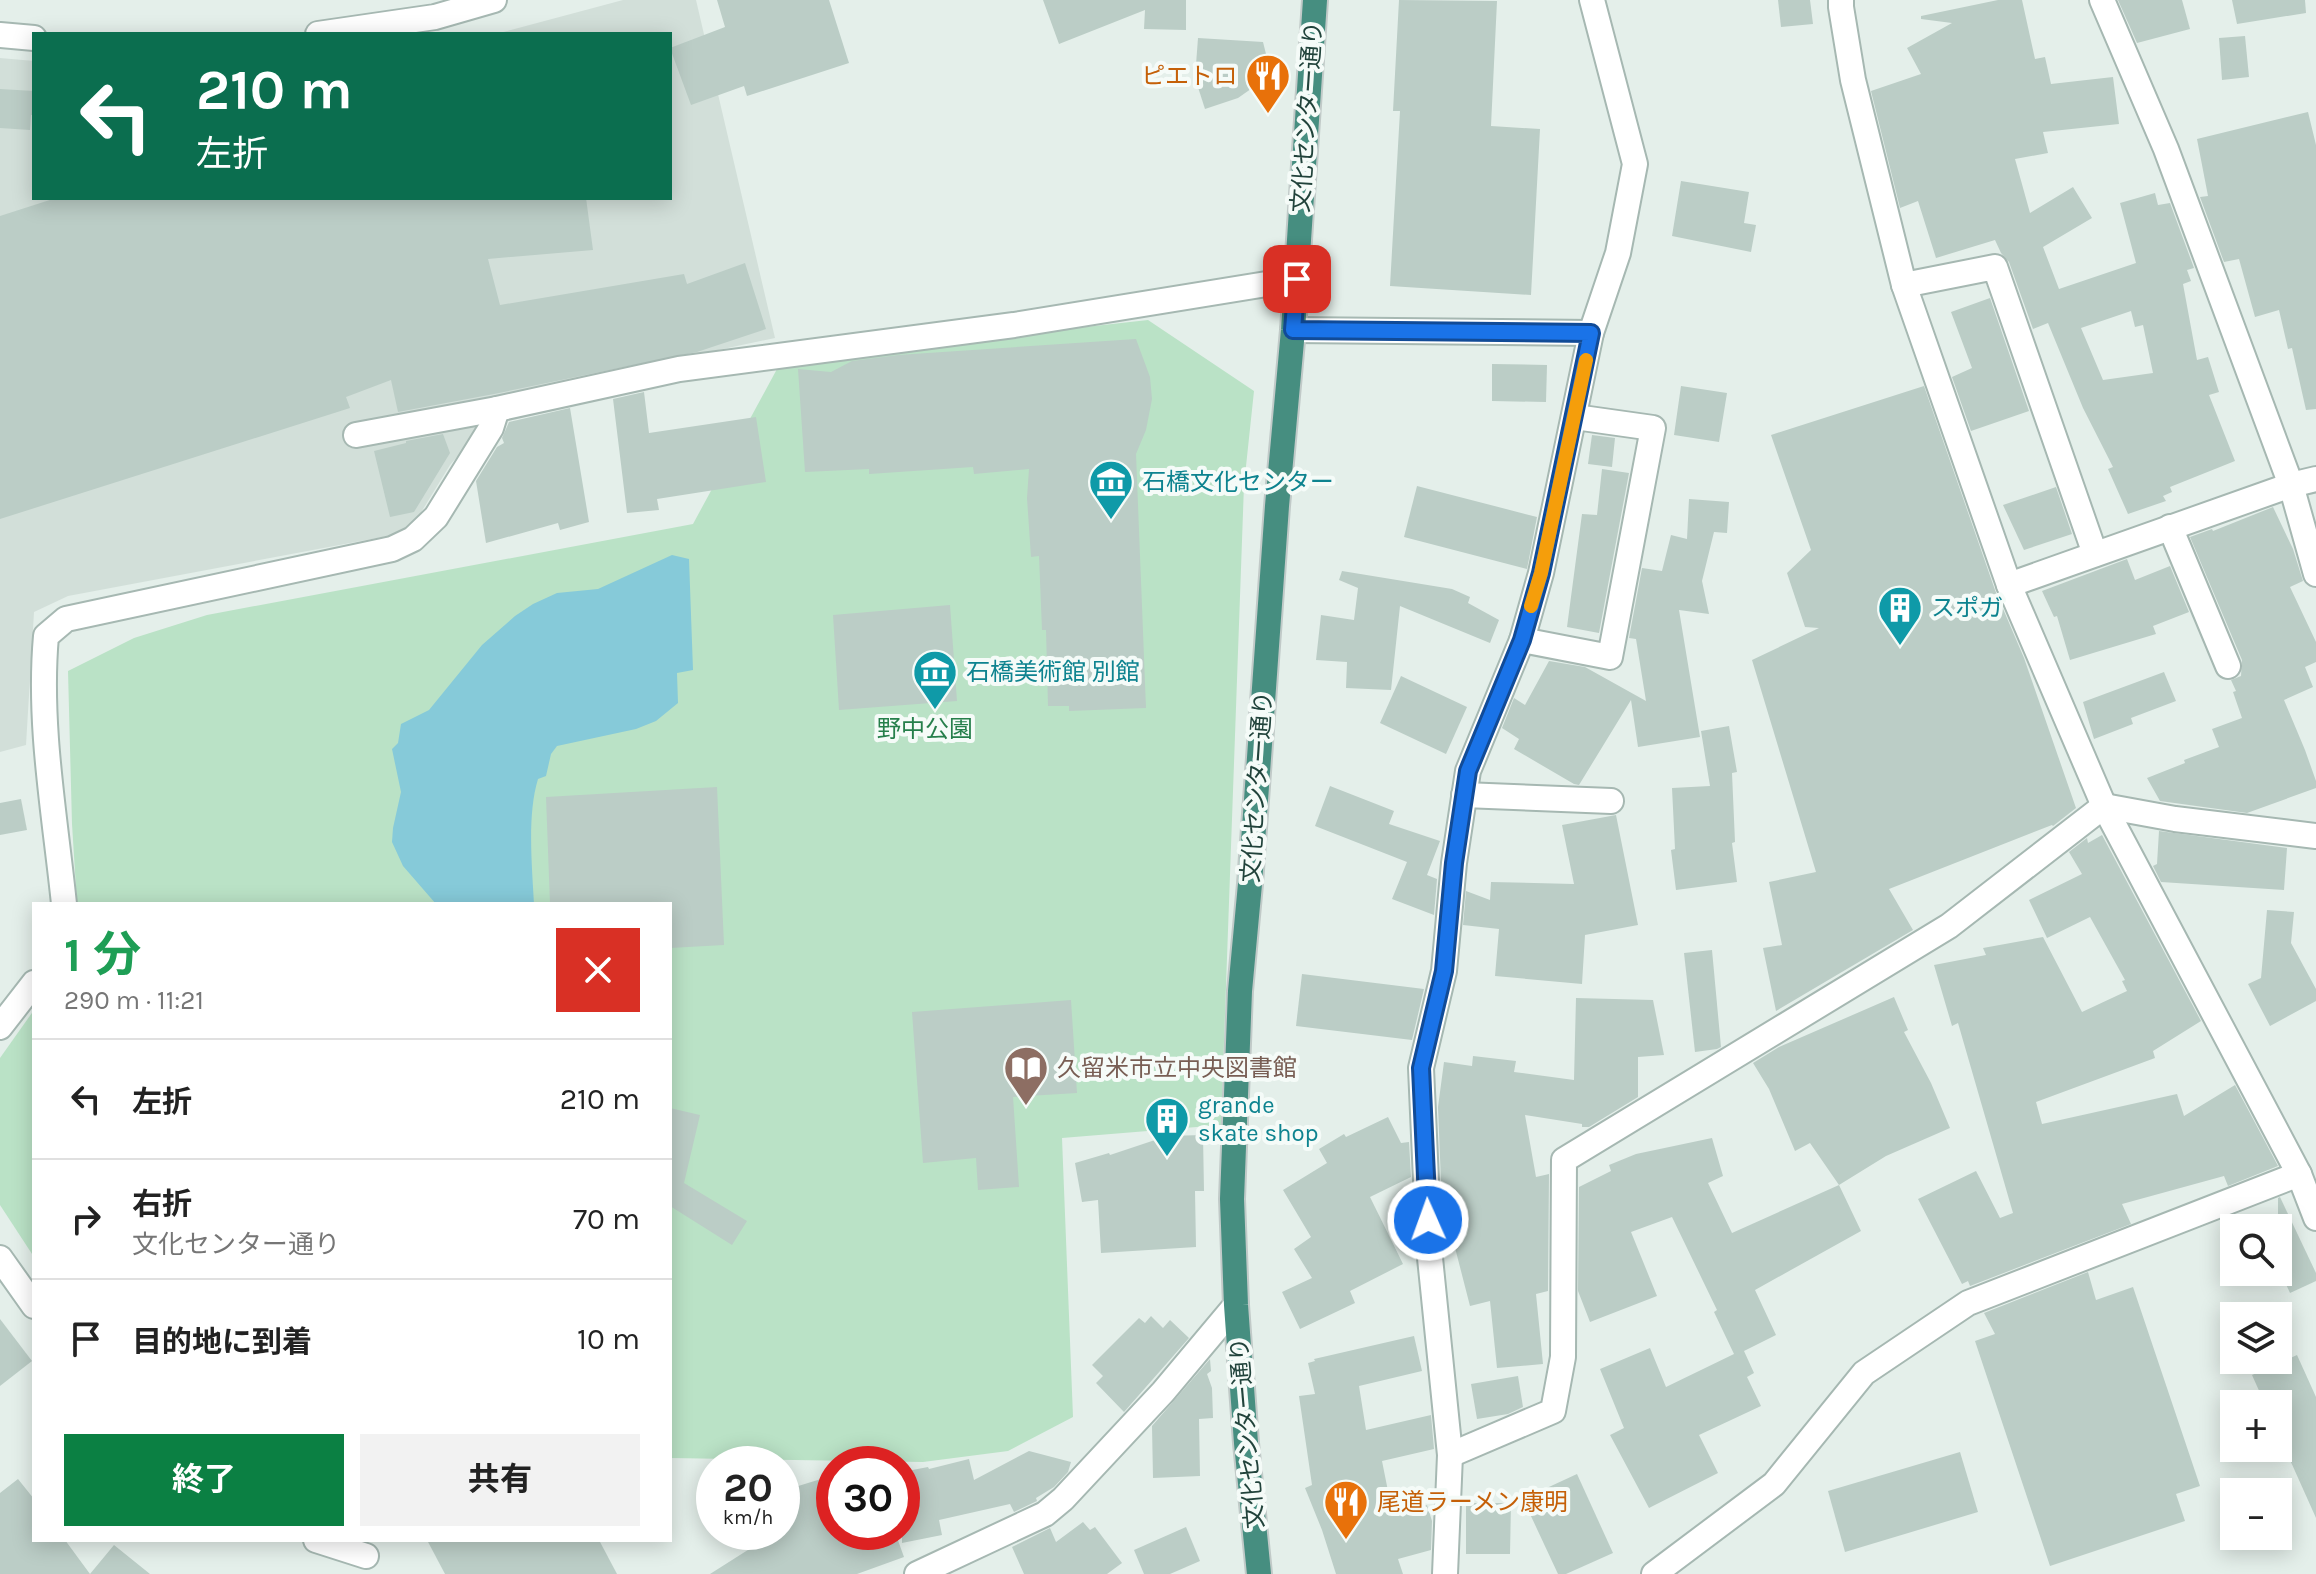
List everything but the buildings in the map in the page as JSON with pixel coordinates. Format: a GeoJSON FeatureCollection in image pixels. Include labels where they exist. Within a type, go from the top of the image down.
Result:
{"type":"FeatureCollection","features":[{"type":"Feature","properties":{"kind":"highway","name":"文化センター通り"},"geometry":{"type":"LineString","coordinates":[[1259,1574],[1232,1225],[1240,991],[1297,279],[1315,0]]}},
{"type":"Feature","properties":{"kind":"street"},"geometry":{"type":"LineString","coordinates":[[332,32],[435,17],[494,0]]}},
{"type":"Feature","properties":{"kind":"street"},"geometry":{"type":"LineString","coordinates":[[1445,1574],[1450,1455],[1429,1248],[1421,1068],[1444,971],[1454,863],[1468,771],[1522,640],[1541,573],[1591,333],[1618,253],[1635,164],[1592,0]]}},
{"type":"Feature","properties":{"kind":"street"},"geometry":{"type":"LineString","coordinates":[[1841,0],[1853,80],[1904,285],[2009,585],[2104,806],[2299,1174],[2316,1218]]}},
{"type":"Feature","properties":{"kind":"street"},"geometry":{"type":"LineString","coordinates":[[2102,0],[2166,149],[2291,485],[2316,574]]}},
{"type":"Feature","properties":{"kind":"street"},"geometry":{"type":"LineString","coordinates":[[0,35],[32,38]]}},
{"type":"Feature","properties":{"kind":"street"},"geometry":{"type":"LineString","coordinates":[[1904,285],[1995,267],[2095,554]]}},
{"type":"Feature","properties":{"kind":"street"},"geometry":{"type":"LineString","coordinates":[[356,435],[497,409],[679,369],[1014,325],[1297,279]]}},
{"type":"Feature","properties":{"kind":"street"},"geometry":{"type":"LineString","coordinates":[[1293,330],[1591,333]]}},
{"type":"Feature","properties":{"kind":"street"},"geometry":{"type":"LineString","coordinates":[[64,902],[45,729],[43,666],[46,636],[66,619],[392,549],[413,539],[436,517],[491,428],[497,409]]}},
{"type":"Feature","properties":{"kind":"street"},"geometry":{"type":"LineString","coordinates":[[1522,640],[1610,657],[1653,428],[1575,417]]}},
{"type":"Feature","properties":{"kind":"street"},"geometry":{"type":"LineString","coordinates":[[2009,585],[2291,485],[2316,479]]}},
{"type":"Feature","properties":{"kind":"street"},"geometry":{"type":"LineString","coordinates":[[2170,527],[2228,666]]}},
{"type":"Feature","properties":{"kind":"street"},"geometry":{"type":"LineString","coordinates":[[1464,795],[1611,801]]}},
{"type":"Feature","properties":{"kind":"street"},"geometry":{"type":"LineString","coordinates":[[1450,1455],[1553,1411],[1563,1357],[1564,1160],[1949,926],[2104,806],[2175,819],[2316,836]]}},
{"type":"Feature","properties":{"kind":"street"},"geometry":{"type":"LineString","coordinates":[[0,1027],[32,986]]}},
{"type":"Feature","properties":{"kind":"street"},"geometry":{"type":"LineString","coordinates":[[1654,1574],[1774,1484],[1864,1373],[1968,1303],[2299,1174]]}},
{"type":"Feature","properties":{"kind":"street"},"geometry":{"type":"LineString","coordinates":[[0,1258],[32,1303]]}},
{"type":"Feature","properties":{"kind":"street"},"geometry":{"type":"LineString","coordinates":[[917,1574],[1045,1514],[1063,1499],[1163,1392],[1236,1305]]}},
{"type":"Feature","properties":{"kind":"street"},"geometry":{"type":"LineString","coordinates":[[322,1542],[366,1556]]}},
{"type":"Feature","properties":{"kind":"shaded area"},"geometry":{"type":"Polygon","coordinates":[[[623,0],[696,0],[775,338],[512,394],[450,465],[409,532],[68,596],[34,612],[26,745],[0,752],[0,58],[32,61],[32,200],[672,200],[672,32],[503,32],[623,0]]]}},
{"type":"Feature","properties":{"kind":"green space","name":"野中公園"},"geometry":{"type":"Polygon","coordinates":[[[1148,320],[1254,391],[1244,485],[1221,1125],[1062,1138],[1073,1417],[1008,1451],[920,1462],[920,1446],[816,1446],[816,1460],[800,1460],[800,1446],[696,1446],[696,1458],[672,1458],[672,902],[77,902],[68,671],[134,638],[207,615],[693,524],[777,369],[961,341],[1148,320]]]}},
{"type":"Feature","properties":{"kind":"green space"},"geometry":{"type":"Polygon","coordinates":[[[32,1013],[32,1254],[0,1205],[0,1058],[32,1013]]]}},
{"type":"Feature","properties":{"kind":"water"},"geometry":{"type":"Polygon","coordinates":[[[672,555],[689,559],[693,670],[677,673],[678,703],[656,721],[636,729],[557,746],[551,754],[546,776],[538,779],[532,808],[534,902],[434,902],[403,866],[392,842],[401,792],[392,749],[398,743],[401,724],[429,710],[482,645],[515,616],[557,593],[598,589],[672,555]]]}},
{"type":"Feature","properties":{"kind":"slow traffic"},"geometry":{"type":"LineString","coordinates":[[1531,606],[1541,573],[1586,360]]}},
{"type":"Feature","properties":{"kind":"place","name":"ピエトロ"},"geometry":{"type":"Point","coordinates":[1268,115]}},
{"type":"Feature","properties":{"kind":"place","name":"石橋文化センター"},"geometry":{"type":"Point","coordinates":[1111,521]}},
{"type":"Feature","properties":{"kind":"place","name":"スポガ"},"geometry":{"type":"Point","coordinates":[1900,647]}},
{"type":"Feature","properties":{"kind":"place","name":"石橋美術館 別館"},"geometry":{"type":"Point","coordinates":[935,711]}},
{"type":"Feature","properties":{"kind":"place","name":"久留米市立中央図書館"},"geometry":{"type":"Point","coordinates":[1026,1107]}},
{"type":"Feature","properties":{"kind":"place","name":"grande skate shop"},"geometry":{"type":"Point","coordinates":[1167,1158]}},
{"type":"Feature","properties":{"kind":"place","name":"尾道ラーメン康明"},"geometry":{"type":"Point","coordinates":[1346,1541]}},
{"type":"Feature","properties":{"kind":"route"},"geometry":{"type":"LineString","coordinates":[[1297,279],[1293,330],[1591,333],[1541,573],[1522,640],[1468,771],[1454,863],[1444,971],[1421,1068],[1428,1220]]}}]}
